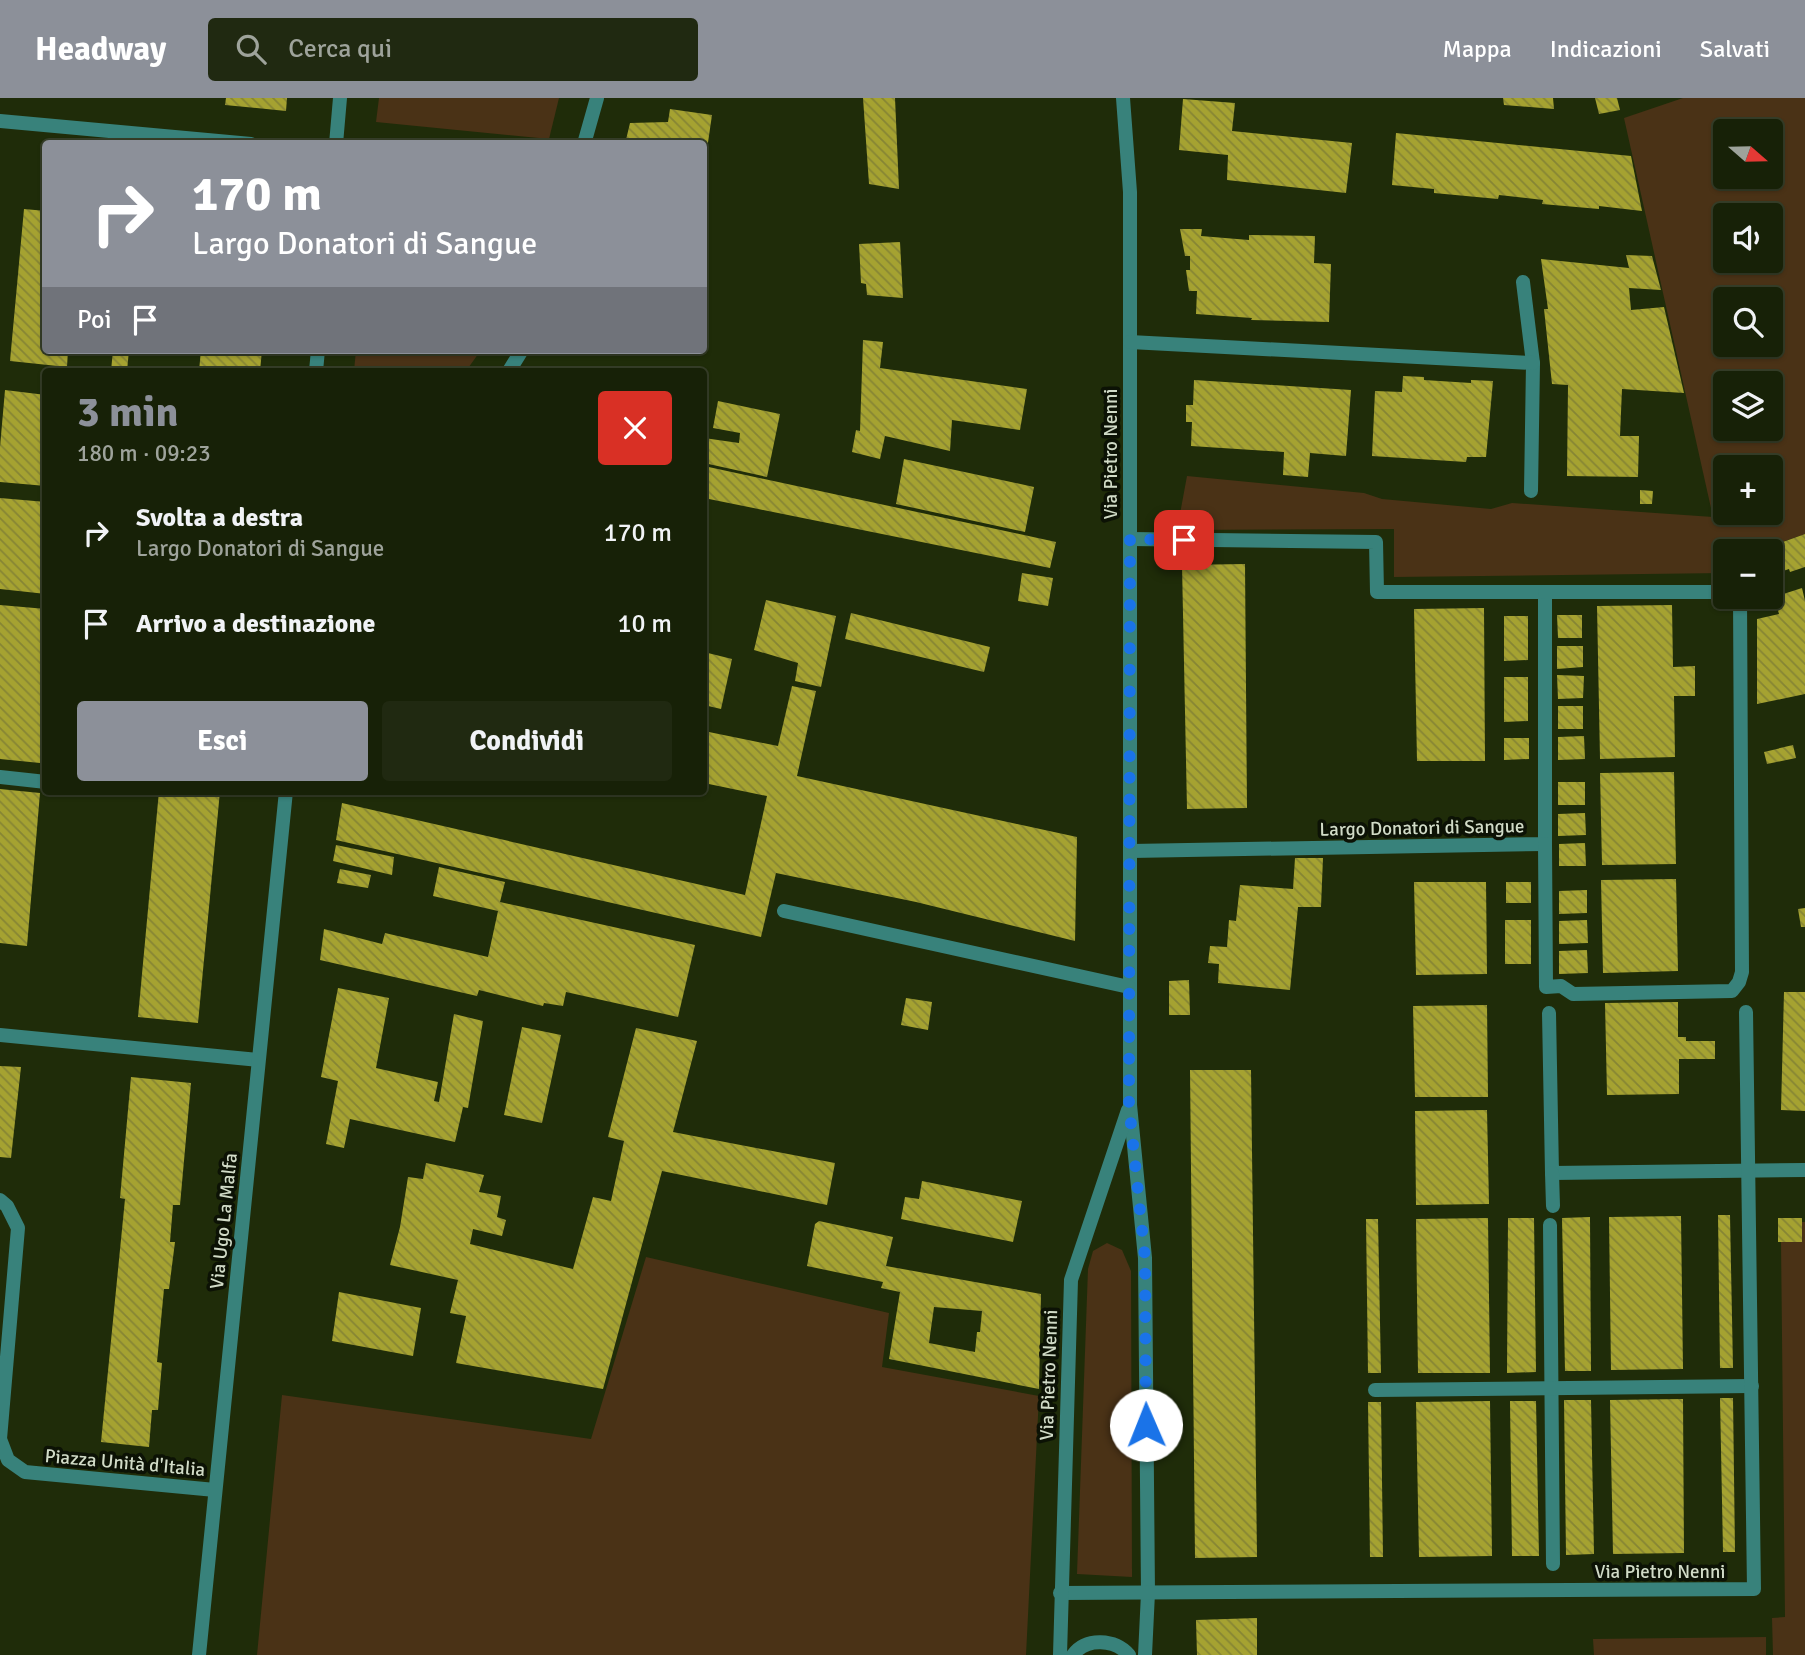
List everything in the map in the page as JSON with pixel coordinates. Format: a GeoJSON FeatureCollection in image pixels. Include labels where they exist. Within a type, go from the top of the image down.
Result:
{"type":"FeatureCollection","features":[{"type":"Feature","properties":{"kind":"street"},"geometry":{"type":"LineString","coordinates":[[337,140],[340,98]]}},
{"type":"Feature","properties":{"kind":"street"},"geometry":{"type":"LineString","coordinates":[[585,140],[597,98]]}},
{"type":"Feature","properties":{"kind":"street","name":"Via Pietro Nenni"},"geometry":{"type":"LineString","coordinates":[[1123,98],[1130,192],[1129,1105],[1145,1258],[1148,1593],[1145,1655]]}},
{"type":"Feature","properties":{"kind":"street"},"geometry":{"type":"LineString","coordinates":[[0,121],[207,140]]}},
{"type":"Feature","properties":{"kind":"street"},"geometry":{"type":"LineString","coordinates":[[1523,282],[1533,362],[1531,491]]}},
{"type":"Feature","properties":{"kind":"street"},"geometry":{"type":"LineString","coordinates":[[1130,342],[1533,362]]}},
{"type":"Feature","properties":{"kind":"street"},"geometry":{"type":"LineString","coordinates":[[1130,539],[1376,542],[1377,593],[1713,592]]}},
{"type":"Feature","properties":{"kind":"street","name":"Largo Donatori di Sangue"},"geometry":{"type":"LineString","coordinates":[[1131,850],[1545,844],[1545,592]]}},
{"type":"Feature","properties":{"kind":"street"},"geometry":{"type":"LineString","coordinates":[[1545,844],[1546,987],[1561,986],[1573,995],[1732,991],[1742,972],[1741,609]]}},
{"type":"Feature","properties":{"kind":"street"},"geometry":{"type":"LineString","coordinates":[[0,777],[42,782]]}},
{"type":"Feature","properties":{"kind":"street","name":"Via Ugo La Malfa"},"geometry":{"type":"LineString","coordinates":[[199,1655],[286,795]]}},
{"type":"Feature","properties":{"kind":"street"},"geometry":{"type":"LineString","coordinates":[[785,911],[1129,987]]}},
{"type":"Feature","properties":{"kind":"street"},"geometry":{"type":"LineString","coordinates":[[1549,1013],[1553,1206]]}},
{"type":"Feature","properties":{"kind":"street","name":"Via Pietro Nenni"},"geometry":{"type":"LineString","coordinates":[[1148,1593],[1754,1589],[1746,1013]]}},
{"type":"Feature","properties":{"kind":"street"},"geometry":{"type":"LineString","coordinates":[[0,1035],[258,1060]]}},
{"type":"Feature","properties":{"kind":"street","name":"Via Pietro Nenni"},"geometry":{"type":"LineString","coordinates":[[1060,1655],[1071,1280],[1129,1105]]}},
{"type":"Feature","properties":{"kind":"street"},"geometry":{"type":"LineString","coordinates":[[1552,1173],[1805,1170]]}},
{"type":"Feature","properties":{"kind":"street","name":"Piazza Unità d'Italia"},"geometry":{"type":"LineString","coordinates":[[0,1200],[7,1206],[18,1228],[0,1439],[8,1460],[25,1472],[215,1490]]}},
{"type":"Feature","properties":{"kind":"street"},"geometry":{"type":"LineString","coordinates":[[1550,1225],[1553,1564]]}},
{"type":"Feature","properties":{"kind":"street"},"geometry":{"type":"LineString","coordinates":[[1375,1390],[1752,1387]]}},
{"type":"Feature","properties":{"kind":"street"},"geometry":{"type":"LineString","coordinates":[[1060,1593],[1148,1593]]}},
{"type":"Feature","properties":{"kind":"street"},"geometry":{"type":"LineString","coordinates":[[1073,1655],[1089,1643],[1104,1642],[1124,1648],[1129,1655]]}},
{"type":"Feature","properties":{"kind":"shaded area"},"geometry":{"type":"Polygon","coordinates":[[[379,98],[559,98],[549,139],[376,122],[379,98]]]}},
{"type":"Feature","properties":{"kind":"shaded area"},"geometry":{"type":"Polygon","coordinates":[[[1683,98],[1805,98],[1805,534],[1783,542],[1783,539],[1713,539],[1713,573],[1394,577],[1394,529],[1177,530],[1187,476],[1364,493],[1382,499],[1491,509],[1512,503],[1713,517],[1624,118],[1683,98]]]}},
{"type":"Feature","properties":{"kind":"shaded area"},"geometry":{"type":"Polygon","coordinates":[[[356,354],[478,354],[468,368],[354,368],[356,354]]]}},
{"type":"Feature","properties":{"kind":"shaded area"},"geometry":{"type":"Polygon","coordinates":[[[1802,1222],[1805,1222],[1805,1655],[1773,1655],[1772,1618],[1785,1617],[1781,1242],[1802,1241],[1802,1222]]]}},
{"type":"Feature","properties":{"kind":"shaded area"},"geometry":{"type":"Polygon","coordinates":[[[1107,1243],[1122,1250],[1131,1271],[1132,1577],[1077,1574],[1088,1269],[1093,1251],[1107,1243]]]}},
{"type":"Feature","properties":{"kind":"shaded area"},"geometry":{"type":"Polygon","coordinates":[[[646,1257],[889,1313],[882,1367],[1039,1396],[1026,1655],[257,1655],[282,1395],[591,1439],[646,1257]]]}},
{"type":"Feature","properties":{"kind":"shaded area"},"geometry":{"type":"Polygon","coordinates":[[[1766,1637],[1766,1655],[1594,1655],[1593,1639],[1766,1637]]]}},
{"type":"Feature","properties":{"kind":"building"},"geometry":{"type":"Polygon","coordinates":[[[226,98],[287,98],[286,111],[225,105],[226,98]]]}},
{"type":"Feature","properties":{"kind":"building"},"geometry":{"type":"Polygon","coordinates":[[[863,98],[895,98],[899,189],[869,184],[863,98]]]}},
{"type":"Feature","properties":{"kind":"building"},"geometry":{"type":"Polygon","coordinates":[[[1503,98],[1553,98],[1554,109],[1504,105],[1503,98]]]}},
{"type":"Feature","properties":{"kind":"building"},"geometry":{"type":"Polygon","coordinates":[[[1595,98],[1617,98],[1620,110],[1599,114],[1595,98]]]}},
{"type":"Feature","properties":{"kind":"building"},"geometry":{"type":"Polygon","coordinates":[[[1183,99],[1235,103],[1232,131],[1352,143],[1346,193],[1227,180],[1228,155],[1179,150],[1183,99]]]}},
{"type":"Feature","properties":{"kind":"building"},"geometry":{"type":"Polygon","coordinates":[[[670,109],[712,115],[707,149],[707,140],[626,140],[630,123],[668,122],[670,109]]]}},
{"type":"Feature","properties":{"kind":"building"},"geometry":{"type":"Polygon","coordinates":[[[1396,133],[1631,156],[1642,211],[1542,204],[1543,200],[1499,195],[1498,199],[1434,193],[1434,189],[1392,185],[1396,133]]]}},
{"type":"Feature","properties":{"kind":"building"},"geometry":{"type":"Polygon","coordinates":[[[24,209],[42,211],[42,354],[68,354],[67,367],[10,361],[24,209]]]}},
{"type":"Feature","properties":{"kind":"building"},"geometry":{"type":"Polygon","coordinates":[[[1180,229],[1202,229],[1201,236],[1249,240],[1249,235],[1315,236],[1314,263],[1331,264],[1329,322],[1251,320],[1252,318],[1196,314],[1197,291],[1189,291],[1186,270],[1190,270],[1190,256],[1185,256],[1180,229]]]}},
{"type":"Feature","properties":{"kind":"building"},"geometry":{"type":"Polygon","coordinates":[[[900,242],[903,298],[867,295],[866,284],[861,283],[859,244],[900,242]]]}},
{"type":"Feature","properties":{"kind":"building"},"geometry":{"type":"Polygon","coordinates":[[[1626,255],[1652,256],[1661,290],[1629,288],[1631,310],[1664,307],[1684,393],[1622,389],[1620,436],[1639,436],[1638,477],[1567,476],[1568,385],[1552,384],[1544,309],[1548,309],[1541,259],[1629,268],[1626,255]]]}},
{"type":"Feature","properties":{"kind":"building"},"geometry":{"type":"Polygon","coordinates":[[[863,340],[883,342],[880,368],[1027,389],[1020,430],[952,420],[950,451],[885,436],[880,459],[852,452],[856,430],[860,431],[863,340]]]}},
{"type":"Feature","properties":{"kind":"building"},"geometry":{"type":"Polygon","coordinates":[[[113,354],[129,354],[127,368],[111,368],[113,354]]]}},
{"type":"Feature","properties":{"kind":"building"},"geometry":{"type":"Polygon","coordinates":[[[201,354],[262,354],[260,368],[199,368],[201,354]]]}},
{"type":"Feature","properties":{"kind":"building"},"geometry":{"type":"Polygon","coordinates":[[[1403,376],[1471,383],[1471,380],[1493,381],[1486,457],[1467,457],[1466,462],[1372,456],[1375,391],[1402,392],[1403,376]]]}},
{"type":"Feature","properties":{"kind":"building"},"geometry":{"type":"Polygon","coordinates":[[[1194,380],[1351,390],[1346,456],[1310,453],[1308,477],[1283,475],[1284,452],[1191,446],[1192,422],[1186,422],[1186,405],[1193,405],[1194,380]]]}},
{"type":"Feature","properties":{"kind":"building"},"geometry":{"type":"Polygon","coordinates":[[[5,390],[42,395],[42,486],[0,482],[5,390]]]}},
{"type":"Feature","properties":{"kind":"building"},"geometry":{"type":"Polygon","coordinates":[[[718,401],[780,414],[767,477],[707,464],[707,438],[739,443],[740,433],[713,428],[718,401]]]}},
{"type":"Feature","properties":{"kind":"building"},"geometry":{"type":"Polygon","coordinates":[[[904,459],[1034,487],[1025,532],[896,504],[904,459]]]}},
{"type":"Feature","properties":{"kind":"building"},"geometry":{"type":"Polygon","coordinates":[[[707,467],[1056,542],[1050,568],[707,499],[707,467]]]}},
{"type":"Feature","properties":{"kind":"building"},"geometry":{"type":"Polygon","coordinates":[[[1640,490],[1653,491],[1652,504],[1640,504],[1640,490]]]}},
{"type":"Feature","properties":{"kind":"building"},"geometry":{"type":"Polygon","coordinates":[[[0,498],[42,502],[42,594],[0,589],[0,498]]]}},
{"type":"Feature","properties":{"kind":"building"},"geometry":{"type":"Polygon","coordinates":[[[1805,534],[1805,567],[1790,572],[1789,569],[1783,571],[1783,542],[1805,534]]]}},
{"type":"Feature","properties":{"kind":"building"},"geometry":{"type":"Polygon","coordinates":[[[1245,564],[1247,808],[1187,809],[1182,565],[1245,564]]]}},
{"type":"Feature","properties":{"kind":"building"},"geometry":{"type":"Polygon","coordinates":[[[1022,573],[1053,578],[1048,606],[1018,601],[1022,573]]]}},
{"type":"Feature","properties":{"kind":"building"},"geometry":{"type":"Polygon","coordinates":[[[1802,588],[1805,601],[1805,694],[1757,704],[1757,619],[1779,614],[1778,609],[1783,609],[1783,594],[1802,588]]]}},
{"type":"Feature","properties":{"kind":"building"},"geometry":{"type":"Polygon","coordinates":[[[766,600],[836,616],[821,687],[795,681],[798,663],[754,650],[766,600]]]}},
{"type":"Feature","properties":{"kind":"building"},"geometry":{"type":"Polygon","coordinates":[[[0,605],[42,609],[40,763],[0,759],[0,605]]]}},
{"type":"Feature","properties":{"kind":"building"},"geometry":{"type":"Polygon","coordinates":[[[1672,605],[1673,667],[1695,666],[1695,696],[1674,696],[1675,757],[1600,759],[1597,606],[1672,605]]]}},
{"type":"Feature","properties":{"kind":"building"},"geometry":{"type":"Polygon","coordinates":[[[1484,608],[1485,761],[1417,761],[1414,609],[1484,608]]]}},
{"type":"Feature","properties":{"kind":"building"},"geometry":{"type":"Polygon","coordinates":[[[851,613],[990,647],[984,672],[845,639],[851,613]]]}},
{"type":"Feature","properties":{"kind":"building"},"geometry":{"type":"Polygon","coordinates":[[[1557,615],[1582,615],[1582,638],[1558,638],[1557,615]]]}},
{"type":"Feature","properties":{"kind":"building"},"geometry":{"type":"Polygon","coordinates":[[[1504,616],[1528,616],[1528,660],[1504,661],[1504,616]]]}},
{"type":"Feature","properties":{"kind":"building"},"geometry":{"type":"Polygon","coordinates":[[[1557,646],[1583,646],[1583,667],[1557,669],[1557,646]]]}},
{"type":"Feature","properties":{"kind":"building"},"geometry":{"type":"Polygon","coordinates":[[[707,653],[732,659],[721,709],[707,706],[707,653]]]}},
{"type":"Feature","properties":{"kind":"building"},"geometry":{"type":"Polygon","coordinates":[[[1557,675],[1584,676],[1583,698],[1558,699],[1557,675]]]}},
{"type":"Feature","properties":{"kind":"building"},"geometry":{"type":"Polygon","coordinates":[[[1504,677],[1528,677],[1528,721],[1504,722],[1504,677]]]}},
{"type":"Feature","properties":{"kind":"building"},"geometry":{"type":"Polygon","coordinates":[[[792,686],[816,691],[797,776],[1077,837],[1075,941],[916,902],[776,873],[761,937],[336,840],[342,803],[745,895],[767,796],[707,784],[707,732],[778,746],[792,686]]]}},
{"type":"Feature","properties":{"kind":"building"},"geometry":{"type":"Polygon","coordinates":[[[1558,706],[1583,706],[1583,729],[1558,729],[1558,706]]]}},
{"type":"Feature","properties":{"kind":"building"},"geometry":{"type":"Polygon","coordinates":[[[1584,736],[1585,759],[1558,760],[1558,737],[1584,736]]]}},
{"type":"Feature","properties":{"kind":"building"},"geometry":{"type":"Polygon","coordinates":[[[1504,738],[1529,738],[1529,759],[1504,760],[1504,738]]]}},
{"type":"Feature","properties":{"kind":"building"},"geometry":{"type":"Polygon","coordinates":[[[1793,745],[1796,758],[1767,764],[1764,752],[1793,745]]]}},
{"type":"Feature","properties":{"kind":"building"},"geometry":{"type":"Polygon","coordinates":[[[1674,772],[1676,864],[1602,865],[1600,773],[1674,772]]]}},
{"type":"Feature","properties":{"kind":"building"},"geometry":{"type":"Polygon","coordinates":[[[1558,782],[1585,782],[1585,805],[1558,805],[1558,782]]]}},
{"type":"Feature","properties":{"kind":"building"},"geometry":{"type":"Polygon","coordinates":[[[0,789],[40,793],[27,946],[0,943],[0,789]]]}},
{"type":"Feature","properties":{"kind":"building"},"geometry":{"type":"Polygon","coordinates":[[[159,795],[220,795],[198,1023],[138,1017],[159,795]]]}},
{"type":"Feature","properties":{"kind":"building"},"geometry":{"type":"Polygon","coordinates":[[[1585,813],[1586,835],[1558,836],[1558,814],[1585,813]]]}},
{"type":"Feature","properties":{"kind":"building"},"geometry":{"type":"Polygon","coordinates":[[[1585,843],[1586,866],[1559,866],[1559,844],[1585,843]]]}},
{"type":"Feature","properties":{"kind":"building"},"geometry":{"type":"Polygon","coordinates":[[[336,845],[394,857],[392,875],[333,861],[336,845]]]}},
{"type":"Feature","properties":{"kind":"building"},"geometry":{"type":"Polygon","coordinates":[[[1295,858],[1323,858],[1321,907],[1298,907],[1290,990],[1218,983],[1219,964],[1208,963],[1210,946],[1227,947],[1229,920],[1236,921],[1240,885],[1293,889],[1295,858]]]}},
{"type":"Feature","properties":{"kind":"building"},"geometry":{"type":"Polygon","coordinates":[[[439,867],[505,882],[500,902],[695,945],[678,1017],[566,992],[563,1006],[544,1003],[543,1006],[479,990],[477,996],[320,960],[324,929],[382,944],[385,933],[488,957],[498,911],[433,896],[439,867]]]}},
{"type":"Feature","properties":{"kind":"building"},"geometry":{"type":"Polygon","coordinates":[[[340,869],[371,875],[368,888],[337,883],[340,869]]]}},
{"type":"Feature","properties":{"kind":"building"},"geometry":{"type":"Polygon","coordinates":[[[1676,879],[1678,971],[1603,973],[1601,880],[1676,879]]]}},
{"type":"Feature","properties":{"kind":"building"},"geometry":{"type":"Polygon","coordinates":[[[1414,882],[1486,882],[1487,974],[1416,975],[1414,882]]]}},
{"type":"Feature","properties":{"kind":"building"},"geometry":{"type":"Polygon","coordinates":[[[1506,882],[1531,882],[1531,903],[1506,903],[1506,882]]]}},
{"type":"Feature","properties":{"kind":"building"},"geometry":{"type":"Polygon","coordinates":[[[1587,890],[1587,913],[1559,914],[1559,891],[1587,890]]]}},
{"type":"Feature","properties":{"kind":"building"},"geometry":{"type":"Polygon","coordinates":[[[1805,908],[1805,927],[1801,927],[1798,909],[1805,908]]]}},
{"type":"Feature","properties":{"kind":"building"},"geometry":{"type":"Polygon","coordinates":[[[1505,920],[1531,920],[1531,964],[1505,964],[1505,920]]]}},
{"type":"Feature","properties":{"kind":"building"},"geometry":{"type":"Polygon","coordinates":[[[1587,920],[1588,943],[1559,944],[1559,921],[1587,920]]]}},
{"type":"Feature","properties":{"kind":"building"},"geometry":{"type":"Polygon","coordinates":[[[1587,950],[1588,973],[1559,974],[1559,951],[1587,950]]]}},
{"type":"Feature","properties":{"kind":"building"},"geometry":{"type":"Polygon","coordinates":[[[1189,980],[1190,1015],[1169,1015],[1169,981],[1189,980]]]}},
{"type":"Feature","properties":{"kind":"building"},"geometry":{"type":"Polygon","coordinates":[[[338,988],[389,998],[376,1068],[438,1082],[434,1101],[439,1102],[454,1014],[483,1021],[468,1108],[463,1107],[455,1142],[350,1119],[344,1148],[326,1144],[338,1081],[321,1077],[338,988]]]}},
{"type":"Feature","properties":{"kind":"building"},"geometry":{"type":"Polygon","coordinates":[[[1784,992],[1805,992],[1805,1111],[1781,1110],[1784,992]]]}},
{"type":"Feature","properties":{"kind":"building"},"geometry":{"type":"Polygon","coordinates":[[[906,998],[932,1002],[928,1030],[901,1025],[906,998]]]}},
{"type":"Feature","properties":{"kind":"building"},"geometry":{"type":"Polygon","coordinates":[[[1678,1002],[1678,1037],[1686,1037],[1686,1041],[1715,1041],[1715,1059],[1679,1059],[1679,1094],[1607,1095],[1605,1003],[1678,1002]]]}},
{"type":"Feature","properties":{"kind":"building"},"geometry":{"type":"Polygon","coordinates":[[[1487,1005],[1488,1097],[1415,1097],[1413,1006],[1487,1005]]]}},
{"type":"Feature","properties":{"kind":"building"},"geometry":{"type":"Polygon","coordinates":[[[522,1027],[561,1035],[542,1123],[504,1115],[522,1027]]]}},
{"type":"Feature","properties":{"kind":"building"},"geometry":{"type":"Polygon","coordinates":[[[636,1028],[697,1041],[673,1132],[835,1163],[827,1205],[662,1171],[603,1389],[456,1363],[466,1316],[450,1313],[458,1280],[390,1265],[400,1227],[408,1177],[423,1179],[426,1163],[484,1175],[479,1192],[501,1196],[497,1217],[506,1220],[502,1236],[473,1229],[470,1244],[573,1269],[593,1197],[611,1201],[624,1141],[608,1137],[636,1028]]]}},
{"type":"Feature","properties":{"kind":"building"},"geometry":{"type":"Polygon","coordinates":[[[0,1066],[21,1067],[11,1158],[0,1157],[0,1066]]]}},
{"type":"Feature","properties":{"kind":"building"},"geometry":{"type":"Polygon","coordinates":[[[1190,1070],[1251,1070],[1257,1557],[1195,1558],[1190,1070]]]}},
{"type":"Feature","properties":{"kind":"building"},"geometry":{"type":"Polygon","coordinates":[[[131,1077],[191,1083],[180,1205],[173,1205],[170,1242],[175,1242],[169,1289],[164,1289],[157,1362],[162,1363],[158,1410],[152,1410],[149,1447],[101,1442],[125,1199],[120,1198],[131,1077]]]}},
{"type":"Feature","properties":{"kind":"building"},"geometry":{"type":"Polygon","coordinates":[[[1487,1110],[1489,1204],[1416,1205],[1415,1111],[1487,1110]]]}},
{"type":"Feature","properties":{"kind":"building"},"geometry":{"type":"Polygon","coordinates":[[[922,1181],[1022,1201],[1013,1242],[901,1219],[905,1197],[919,1199],[922,1181]]]}},
{"type":"Feature","properties":{"kind":"building"},"geometry":{"type":"Polygon","coordinates":[[[1718,1215],[1730,1215],[1733,1368],[1720,1368],[1718,1215]]]}},
{"type":"Feature","properties":{"kind":"building"},"geometry":{"type":"Polygon","coordinates":[[[1681,1216],[1683,1369],[1611,1370],[1609,1217],[1681,1216]]]}},
{"type":"Feature","properties":{"kind":"building"},"geometry":{"type":"Polygon","coordinates":[[[1590,1217],[1591,1371],[1565,1371],[1562,1218],[1590,1217]]]}},
{"type":"Feature","properties":{"kind":"building"},"geometry":{"type":"Polygon","coordinates":[[[1488,1218],[1490,1373],[1418,1373],[1416,1219],[1488,1218]]]}},
{"type":"Feature","properties":{"kind":"building"},"geometry":{"type":"Polygon","coordinates":[[[1508,1218],[1534,1218],[1536,1372],[1507,1373],[1508,1218]]]}},
{"type":"Feature","properties":{"kind":"building"},"geometry":{"type":"Polygon","coordinates":[[[1778,1218],[1802,1218],[1802,1242],[1778,1242],[1778,1218]]]}},
{"type":"Feature","properties":{"kind":"building"},"geometry":{"type":"Polygon","coordinates":[[[1366,1219],[1378,1219],[1381,1373],[1368,1373],[1366,1219]]]}},
{"type":"Feature","properties":{"kind":"building"},"geometry":{"type":"Polygon","coordinates":[[[819,1221],[893,1237],[886,1266],[1041,1294],[1039,1389],[889,1359],[900,1292],[881,1288],[883,1282],[807,1266],[815,1224],[819,1221]],[[934,1307],[929,1343],[975,1352],[982,1311],[934,1307]]]}},
{"type":"Feature","properties":{"kind":"building"},"geometry":{"type":"Polygon","coordinates":[[[339,1292],[421,1308],[413,1356],[332,1341],[339,1292]]]}},
{"type":"Feature","properties":{"kind":"building"},"geometry":{"type":"Polygon","coordinates":[[[1720,1398],[1733,1398],[1735,1552],[1723,1552],[1720,1398]]]}},
{"type":"Feature","properties":{"kind":"building"},"geometry":{"type":"Polygon","coordinates":[[[1683,1399],[1684,1553],[1613,1554],[1610,1400],[1683,1399]]]}},
{"type":"Feature","properties":{"kind":"building"},"geometry":{"type":"Polygon","coordinates":[[[1564,1400],[1591,1400],[1594,1554],[1566,1555],[1564,1400]]]}},
{"type":"Feature","properties":{"kind":"building"},"geometry":{"type":"Polygon","coordinates":[[[1490,1401],[1492,1556],[1419,1557],[1416,1402],[1490,1401]]]}},
{"type":"Feature","properties":{"kind":"building"},"geometry":{"type":"Polygon","coordinates":[[[1510,1401],[1536,1401],[1539,1556],[1512,1556],[1510,1401]]]}},
{"type":"Feature","properties":{"kind":"building"},"geometry":{"type":"Polygon","coordinates":[[[1368,1402],[1381,1402],[1383,1557],[1370,1557],[1368,1402]]]}},
{"type":"Feature","properties":{"kind":"building"},"geometry":{"type":"Polygon","coordinates":[[[1257,1618],[1257,1655],[1197,1655],[1196,1620],[1257,1618]]]}},
{"type":"Feature","properties":{"kind":"route"},"geometry":{"type":"LineString","coordinates":[[1146,1425],[1145,1258],[1129,1105],[1130,539],[1184,540]]}}]}
